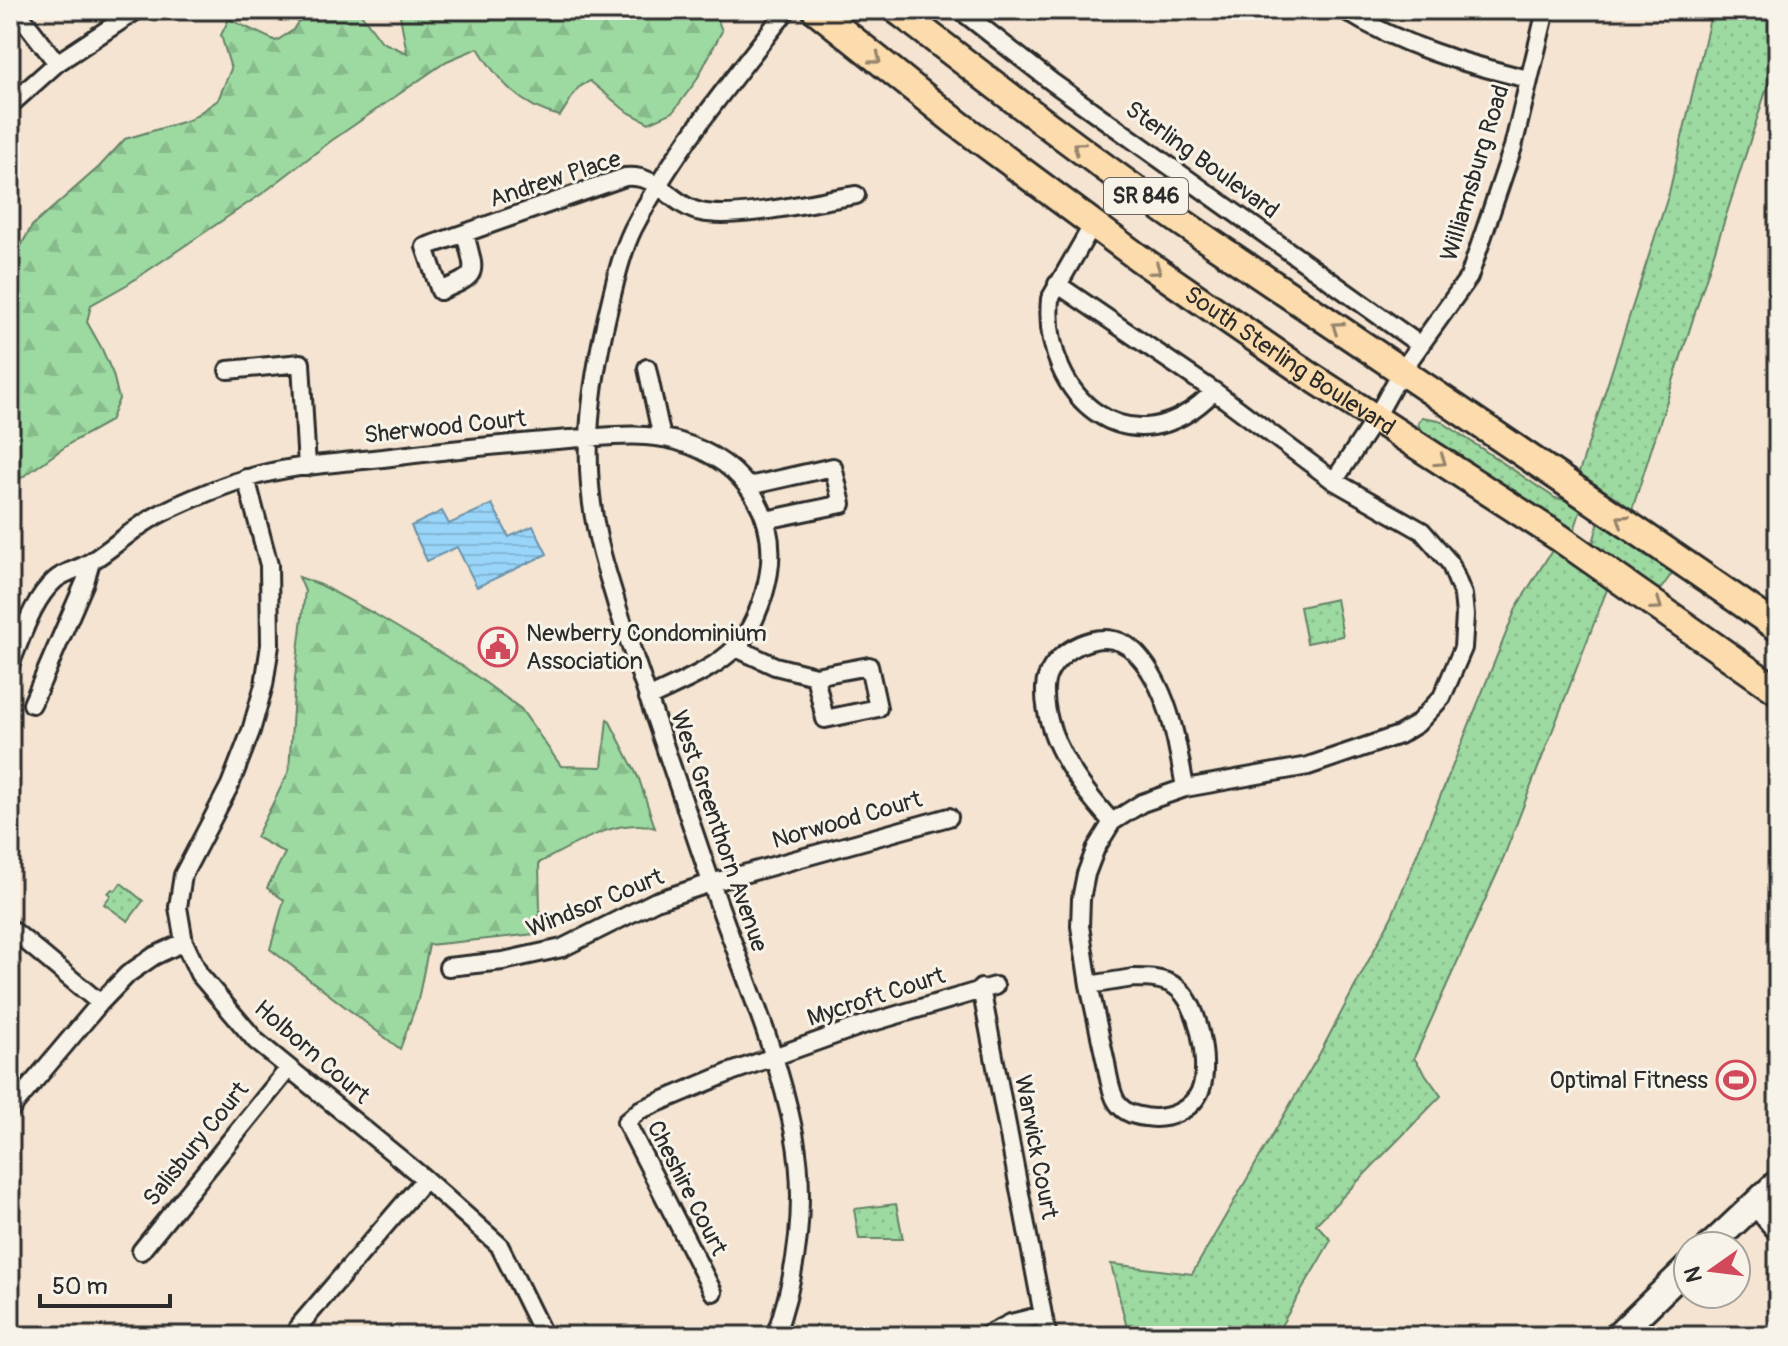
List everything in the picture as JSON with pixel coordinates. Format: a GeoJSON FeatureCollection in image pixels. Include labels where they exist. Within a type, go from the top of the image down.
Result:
{"type":"FeatureCollection","features":[{"type":"Feature","properties":{"kind":"main road","name":"South Sterling Boulevard"},"geometry":{"type":"LineString","coordinates":[[816,10],[957,123],[1093,224],[1294,366],[1560,538],[1778,691]]}},
{"type":"Feature","properties":{"kind":"main road","name":"SR 846"},"geometry":{"type":"LineString","coordinates":[[897,10],[1016,102],[1192,229],[1778,628]]}},
{"type":"Feature","properties":{"kind":"main road"},"geometry":{"type":"LineString","coordinates":[[1727,1230],[1778,1182]]}},
{"type":"Feature","properties":{"kind":"main road"},"geometry":{"type":"LineString","coordinates":[[1617,1336],[1672,1283]]}},
{"type":"Feature","properties":{"kind":"street"},"geometry":{"type":"LineString","coordinates":[[16,10],[57,63]]}},
{"type":"Feature","properties":{"kind":"street"},"geometry":{"type":"LineString","coordinates":[[10,105],[57,63],[137,10]]}},
{"type":"Feature","properties":{"kind":"street","name":"West Greenthorn Avenue"},"geometry":{"type":"LineString","coordinates":[[775,1336],[785,1309],[796,1259],[799,1209],[794,1133],[773,1057],[648,698],[597,535],[589,485],[587,438],[592,388],[618,270],[632,231],[696,125],[787,10]]}},
{"type":"Feature","properties":{"kind":"street","name":"Sterling Boulevard"},"geometry":{"type":"LineString","coordinates":[[960,10],[1052,82],[1420,345]]}},
{"type":"Feature","properties":{"kind":"street"},"geometry":{"type":"LineString","coordinates":[[1344,10],[1373,28],[1418,48],[1528,79]]}},
{"type":"Feature","properties":{"kind":"street","name":"Williamsburg Road"},"geometry":{"type":"LineString","coordinates":[[1334,481],[1375,419],[1401,372],[1469,277],[1508,163],[1546,10]]}},
{"type":"Feature","properties":{"kind":"street","name":"Andrew Place"},"geometry":{"type":"LineString","coordinates":[[465,233],[625,177],[644,178],[659,186]]}},
{"type":"Feature","properties":{"kind":"street"},"geometry":{"type":"LineString","coordinates":[[659,186],[682,204],[706,213],[728,214],[856,195]]}},
{"type":"Feature","properties":{"kind":"street"},"geometry":{"type":"LineString","coordinates":[[1093,224],[1057,284],[1048,313],[1055,350],[1082,403],[1097,415],[1127,427],[1152,426],[1190,413],[1214,391]]}},
{"type":"Feature","properties":{"kind":"street"},"geometry":{"type":"LineString","coordinates":[[1057,284],[1214,391],[1334,481],[1422,531],[1450,563],[1463,595],[1466,631],[1456,667],[1442,697],[1417,724],[1399,735],[1308,766],[1185,788],[1142,803],[1112,822],[1091,861],[1081,899],[1080,926],[1089,985],[1112,1089],[1122,1109],[1130,1114],[1162,1117],[1185,1109],[1201,1089],[1203,1052],[1195,1014],[1183,994],[1167,982],[1152,978],[1089,985]]}},
{"type":"Feature","properties":{"kind":"street"},"geometry":{"type":"LineString","coordinates":[[228,370],[301,363],[307,467]]}},
{"type":"Feature","properties":{"kind":"street"},"geometry":{"type":"LineString","coordinates":[[647,368],[662,438]]}},
{"type":"Feature","properties":{"kind":"street","name":"Sherwood Court"},"geometry":{"type":"LineString","coordinates":[[10,665],[41,594],[57,578],[91,562],[148,520],[246,478],[307,467],[484,445],[587,438],[662,438],[706,453],[736,472],[749,486]]}},
{"type":"Feature","properties":{"kind":"street"},"geometry":{"type":"LineString","coordinates":[[648,698],[702,671],[736,648],[753,624],[767,583],[770,563],[766,520],[749,486],[833,467],[842,504],[766,520]]}},
{"type":"Feature","properties":{"kind":"street","name":"Holborn Court"},"geometry":{"type":"LineString","coordinates":[[246,478],[269,565],[270,645],[264,685],[251,731],[230,785],[183,875],[178,907],[184,942],[199,974],[256,1041],[425,1179],[499,1245],[544,1336]]}},
{"type":"Feature","properties":{"kind":"street"},"geometry":{"type":"LineString","coordinates":[[32,704],[91,562]]}},
{"type":"Feature","properties":{"kind":"street"},"geometry":{"type":"LineString","coordinates":[[1112,822],[1080,785],[1068,764],[1054,734],[1046,701],[1046,677],[1052,667],[1082,643],[1102,639],[1121,642],[1144,662],[1167,707],[1185,788]]}},
{"type":"Feature","properties":{"kind":"street"},"geometry":{"type":"LineString","coordinates":[[736,648],[775,666],[815,676]]}},
{"type":"Feature","properties":{"kind":"street","name":"Norwood Court"},"geometry":{"type":"LineString","coordinates":[[711,883],[949,817]]}},
{"type":"Feature","properties":{"kind":"street","name":"Windsor Court"},"geometry":{"type":"LineString","coordinates":[[448,967],[503,961],[562,948],[656,901],[711,883]]}},
{"type":"Feature","properties":{"kind":"street"},"geometry":{"type":"LineString","coordinates":[[10,928],[100,1003]]}},
{"type":"Feature","properties":{"kind":"street"},"geometry":{"type":"LineString","coordinates":[[10,1110],[128,974],[154,956],[184,942]]}},
{"type":"Feature","properties":{"kind":"street","name":"Mycroft Court"},"geometry":{"type":"LineString","coordinates":[[773,1057],[988,987]]}},
{"type":"Feature","properties":{"kind":"street","name":"Warwick Court"},"geometry":{"type":"LineString","coordinates":[[988,987],[1048,1336]]}},
{"type":"Feature","properties":{"kind":"street","name":"Cheshire Court"},"geometry":{"type":"LineString","coordinates":[[713,1292],[626,1122],[640,1110],[773,1057]]}},
{"type":"Feature","properties":{"kind":"street","name":"Salisbury Court"},"geometry":{"type":"LineString","coordinates":[[141,1251],[289,1068]]}},
{"type":"Feature","properties":{"kind":"street"},"geometry":{"type":"LineString","coordinates":[[298,1327],[425,1179]]}},
{"type":"Feature","properties":{"kind":"street"},"geometry":{"type":"LineString","coordinates":[[1753,1205],[1778,1234]]}},
{"type":"Feature","properties":{"kind":"street"},"geometry":{"type":"LineString","coordinates":[[985,1336],[1011,1323],[1043,1315]]}},
{"type":"Feature","properties":{"kind":"green space"},"geometry":{"type":"Polygon","coordinates":[[[306,10],[358,10],[382,42],[407,53],[399,10],[714,10],[722,31],[696,81],[673,112],[649,123],[626,111],[590,81],[578,88],[560,116],[534,106],[512,91],[478,48],[447,61],[331,141],[263,193],[128,284],[91,305],[87,322],[113,374],[119,399],[110,421],[72,442],[10,486],[10,265],[32,226],[99,167],[125,139],[189,120],[218,100],[231,69],[221,35],[229,19],[276,41],[292,31],[306,10]]]}},
{"type":"Feature","properties":{"kind":"green space"},"geometry":{"type":"Polygon","coordinates":[[[1712,10],[1778,10],[1778,53],[1631,513],[1578,476],[1669,193],[1712,10]]]}},
{"type":"Feature","properties":{"kind":"green space"},"geometry":{"type":"Polygon","coordinates":[[[1422,417],[1439,420],[1555,498],[1582,506],[1573,534],[1421,433],[1418,423],[1422,417]]]}},
{"type":"Feature","properties":{"kind":"green space"},"geometry":{"type":"Polygon","coordinates":[[[1600,518],[1675,569],[1658,593],[1591,550],[1600,518]]]}},
{"type":"Feature","properties":{"kind":"green space"},"geometry":{"type":"Polygon","coordinates":[[[1560,538],[1613,574],[1499,869],[1414,1058],[1441,1096],[1316,1224],[1331,1240],[1275,1336],[1129,1336],[1111,1264],[1192,1274],[1320,1053],[1392,916],[1517,606],[1560,538]]]}},
{"type":"Feature","properties":{"kind":"green space"},"geometry":{"type":"Polygon","coordinates":[[[299,577],[321,585],[373,613],[464,667],[521,709],[561,766],[602,767],[609,720],[639,779],[655,828],[641,825],[611,829],[539,863],[540,912],[535,934],[429,945],[418,1000],[400,1049],[270,949],[284,900],[267,888],[285,853],[256,837],[289,771],[305,591],[299,577]]]}},
{"type":"Feature","properties":{"kind":"green space"},"geometry":{"type":"Polygon","coordinates":[[[1336,599],[1343,636],[1307,643],[1300,607],[1336,599]]]}},
{"type":"Feature","properties":{"kind":"green space"},"geometry":{"type":"Polygon","coordinates":[[[121,883],[143,901],[128,921],[104,904],[111,895],[108,893],[112,889],[115,891],[121,883]]]}},
{"type":"Feature","properties":{"kind":"green space"},"geometry":{"type":"Polygon","coordinates":[[[896,1204],[903,1239],[859,1239],[854,1209],[896,1204]]]}},
{"type":"Feature","properties":{"kind":"water"},"geometry":{"type":"Polygon","coordinates":[[[492,504],[509,537],[533,526],[547,554],[477,587],[457,547],[427,561],[411,526],[442,511],[449,524],[492,504]]]}},
{"type":"Feature","properties":{"kind":"place","name":"Newberry Condominium Association"},"geometry":{"type":"Point","coordinates":[498,647]}},
{"type":"Feature","properties":{"kind":"place","name":"Optimal Fitness"},"geometry":{"type":"Point","coordinates":[1736,1080]}}]}
